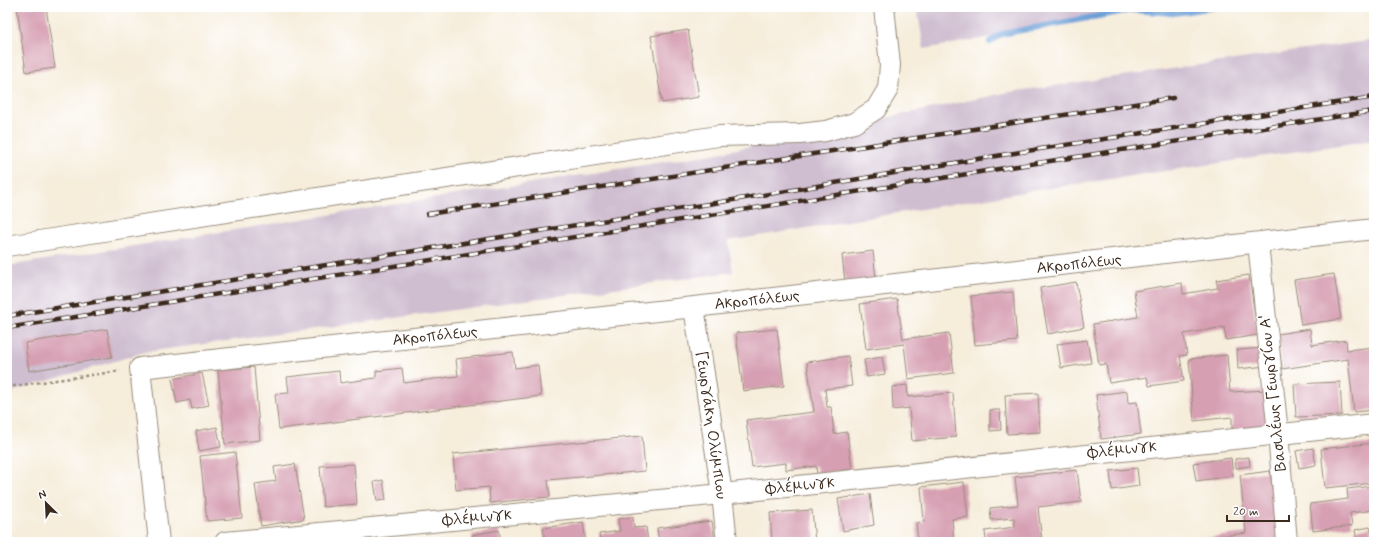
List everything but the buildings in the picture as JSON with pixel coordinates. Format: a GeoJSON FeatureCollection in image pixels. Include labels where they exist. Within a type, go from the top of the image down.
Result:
{"type":"FeatureCollection","features":[{"type":"Feature","properties":{"kind":"street"},"geometry":{"type":"LineString","coordinates":[[7,246],[718,136],[800,134],[826,131],[854,123],[876,109],[888,90],[890,64],[884,7]]}},
{"type":"Feature","properties":{"kind":"street","name":"Ακροπόλεως"},"geometry":{"type":"LineString","coordinates":[[140,368],[1374,230]]}},
{"type":"Feature","properties":{"kind":"street","name":"Βασιλέως Γεωργίου Α'"},"geometry":{"type":"LineString","coordinates":[[1258,244],[1278,433],[1287,542]]}},
{"type":"Feature","properties":{"kind":"street","name":"Γεωργάκη Ολύμπιου"},"geometry":{"type":"LineString","coordinates":[[694,307],[722,494],[727,542]]}},
{"type":"Feature","properties":{"kind":"street"},"geometry":{"type":"LineString","coordinates":[[140,368],[159,542]]}},
{"type":"Feature","properties":{"kind":"street","name":"Φλέμινγκ"},"geometry":{"type":"LineString","coordinates":[[225,542],[722,494],[1278,433],[1374,424]]}},
{"type":"Feature","properties":{"kind":"path"},"geometry":{"type":"LineString","coordinates":[[7,387],[140,368]]}},
{"type":"Feature","properties":{"kind":"shaded area"},"geometry":{"type":"Polygon","coordinates":[[[917,7],[1162,7],[924,49],[917,7]]]}},
{"type":"Feature","properties":{"kind":"shaded area"},"geometry":{"type":"Polygon","coordinates":[[[1374,40],[1374,140],[1031,191],[728,241],[733,272],[145,352],[10,392],[7,398],[7,266],[713,154],[1010,92],[1374,40]]]}},
{"type":"Feature","properties":{"kind":"waterway"},"geometry":{"type":"LineString","coordinates":[[990,42],[1001,34],[1131,10],[1174,13],[1216,7]]}},
{"type":"Feature","properties":{"kind":"railway"},"geometry":{"type":"LineString","coordinates":[[7,316],[721,202],[1008,154],[1374,97]]}},
{"type":"Feature","properties":{"kind":"railway"},"geometry":{"type":"LineString","coordinates":[[428,214],[1173,98]]}},
{"type":"Feature","properties":{"kind":"railway"},"geometry":{"type":"LineString","coordinates":[[7,328],[1011,167],[1374,111]]}}]}
